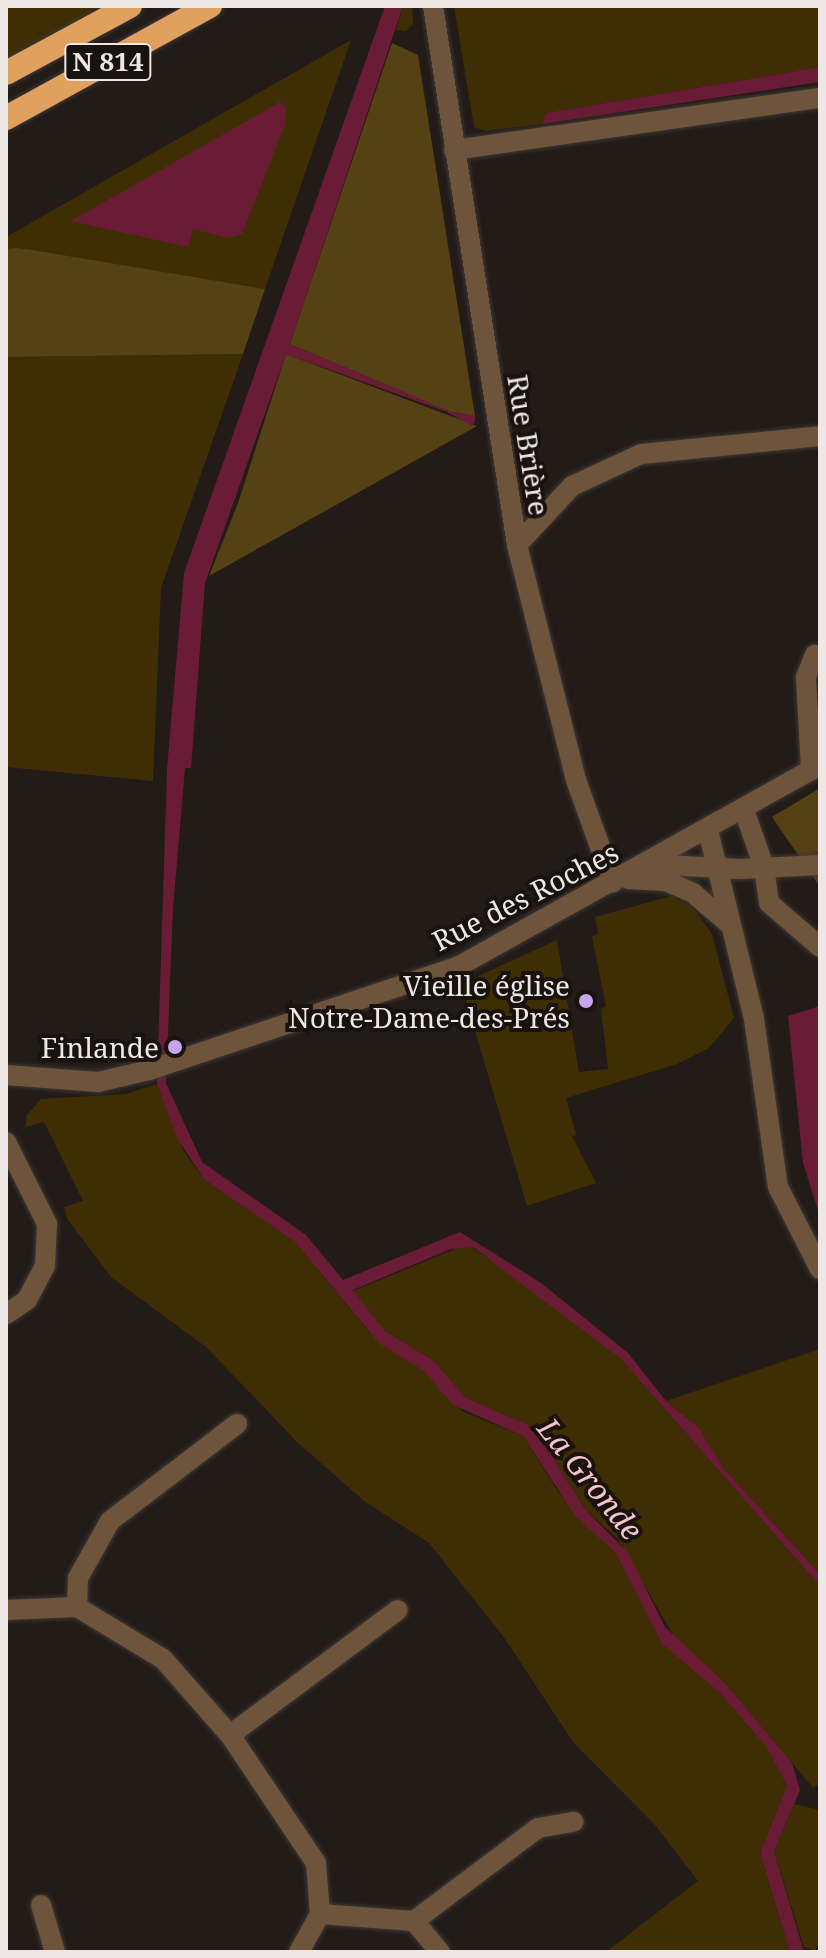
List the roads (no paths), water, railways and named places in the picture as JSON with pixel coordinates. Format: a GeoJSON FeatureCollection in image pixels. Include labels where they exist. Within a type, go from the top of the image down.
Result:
{"type":"FeatureCollection","features":[{"type":"Feature","properties":{"kind":"highway","name":"N 814"},"geometry":{"type":"LineString","coordinates":[[6,73],[130,6]]}},
{"type":"Feature","properties":{"kind":"highway","name":"N 814"},"geometry":{"type":"LineString","coordinates":[[6,118],[210,6]]}},
{"type":"Feature","properties":{"kind":"street","name":"Rue Brière"},"geometry":{"type":"LineString","coordinates":[[433,6],[517,545],[576,780],[617,881]]}},
{"type":"Feature","properties":{"kind":"street"},"geometry":{"type":"LineString","coordinates":[[454,150],[820,98]]}},
{"type":"Feature","properties":{"kind":"street"},"geometry":{"type":"LineString","coordinates":[[517,545],[572,486],[641,454],[820,436]]}},
{"type":"Feature","properties":{"kind":"street"},"geometry":{"type":"LineString","coordinates":[[815,655],[806,677],[815,768]]}},
{"type":"Feature","properties":{"kind":"street","name":"Rue des Roches"},"geometry":{"type":"LineString","coordinates":[[6,1075],[98,1082],[162,1066],[459,966],[617,881],[815,768]]}},
{"type":"Feature","properties":{"kind":"street"},"geometry":{"type":"LineString","coordinates":[[744,810],[764,867],[769,903],[820,947]]}},
{"type":"Feature","properties":{"kind":"street"},"geometry":{"type":"LineString","coordinates":[[708,830],[728,923],[754,1019],[778,1187],[820,1269]]}},
{"type":"Feature","properties":{"kind":"street"},"geometry":{"type":"LineString","coordinates":[[647,864],[716,868],[820,865]]}},
{"type":"Feature","properties":{"kind":"street"},"geometry":{"type":"LineString","coordinates":[[617,881],[666,881],[693,893],[728,923]]}},
{"type":"Feature","properties":{"kind":"street"},"geometry":{"type":"LineString","coordinates":[[6,1142],[47,1224],[45,1266],[27,1300],[6,1314]]}},
{"type":"Feature","properties":{"kind":"street"},"geometry":{"type":"LineString","coordinates":[[77,1607],[78,1578],[110,1521],[237,1424]]}},
{"type":"Feature","properties":{"kind":"street"},"geometry":{"type":"LineString","coordinates":[[6,1610],[77,1607],[163,1659],[230,1735],[316,1863],[320,1914],[299,1952]]}},
{"type":"Feature","properties":{"kind":"street"},"geometry":{"type":"LineString","coordinates":[[230,1735],[398,1610]]}},
{"type":"Feature","properties":{"kind":"street"},"geometry":{"type":"LineString","coordinates":[[320,1914],[414,1921],[538,1828],[573,1822]]}},
{"type":"Feature","properties":{"kind":"street"},"geometry":{"type":"LineString","coordinates":[[41,1905],[55,1952]]}},
{"type":"Feature","properties":{"kind":"street"},"geometry":{"type":"LineString","coordinates":[[414,1921],[440,1952]]}},
{"type":"Feature","properties":{"kind":"place","name":"Vieille église Notre-Dame-des-Prés"},"geometry":{"type":"Point","coordinates":[586,1001]}},
{"type":"Feature","properties":{"kind":"place","name":"Finlande"},"geometry":{"type":"Point","coordinates":[175,1047]}},
{"type":"Feature","properties":{"kind":"water label","name":"La Gronde"},"geometry":{"type":"Point","coordinates":[590,1479]}}]}
